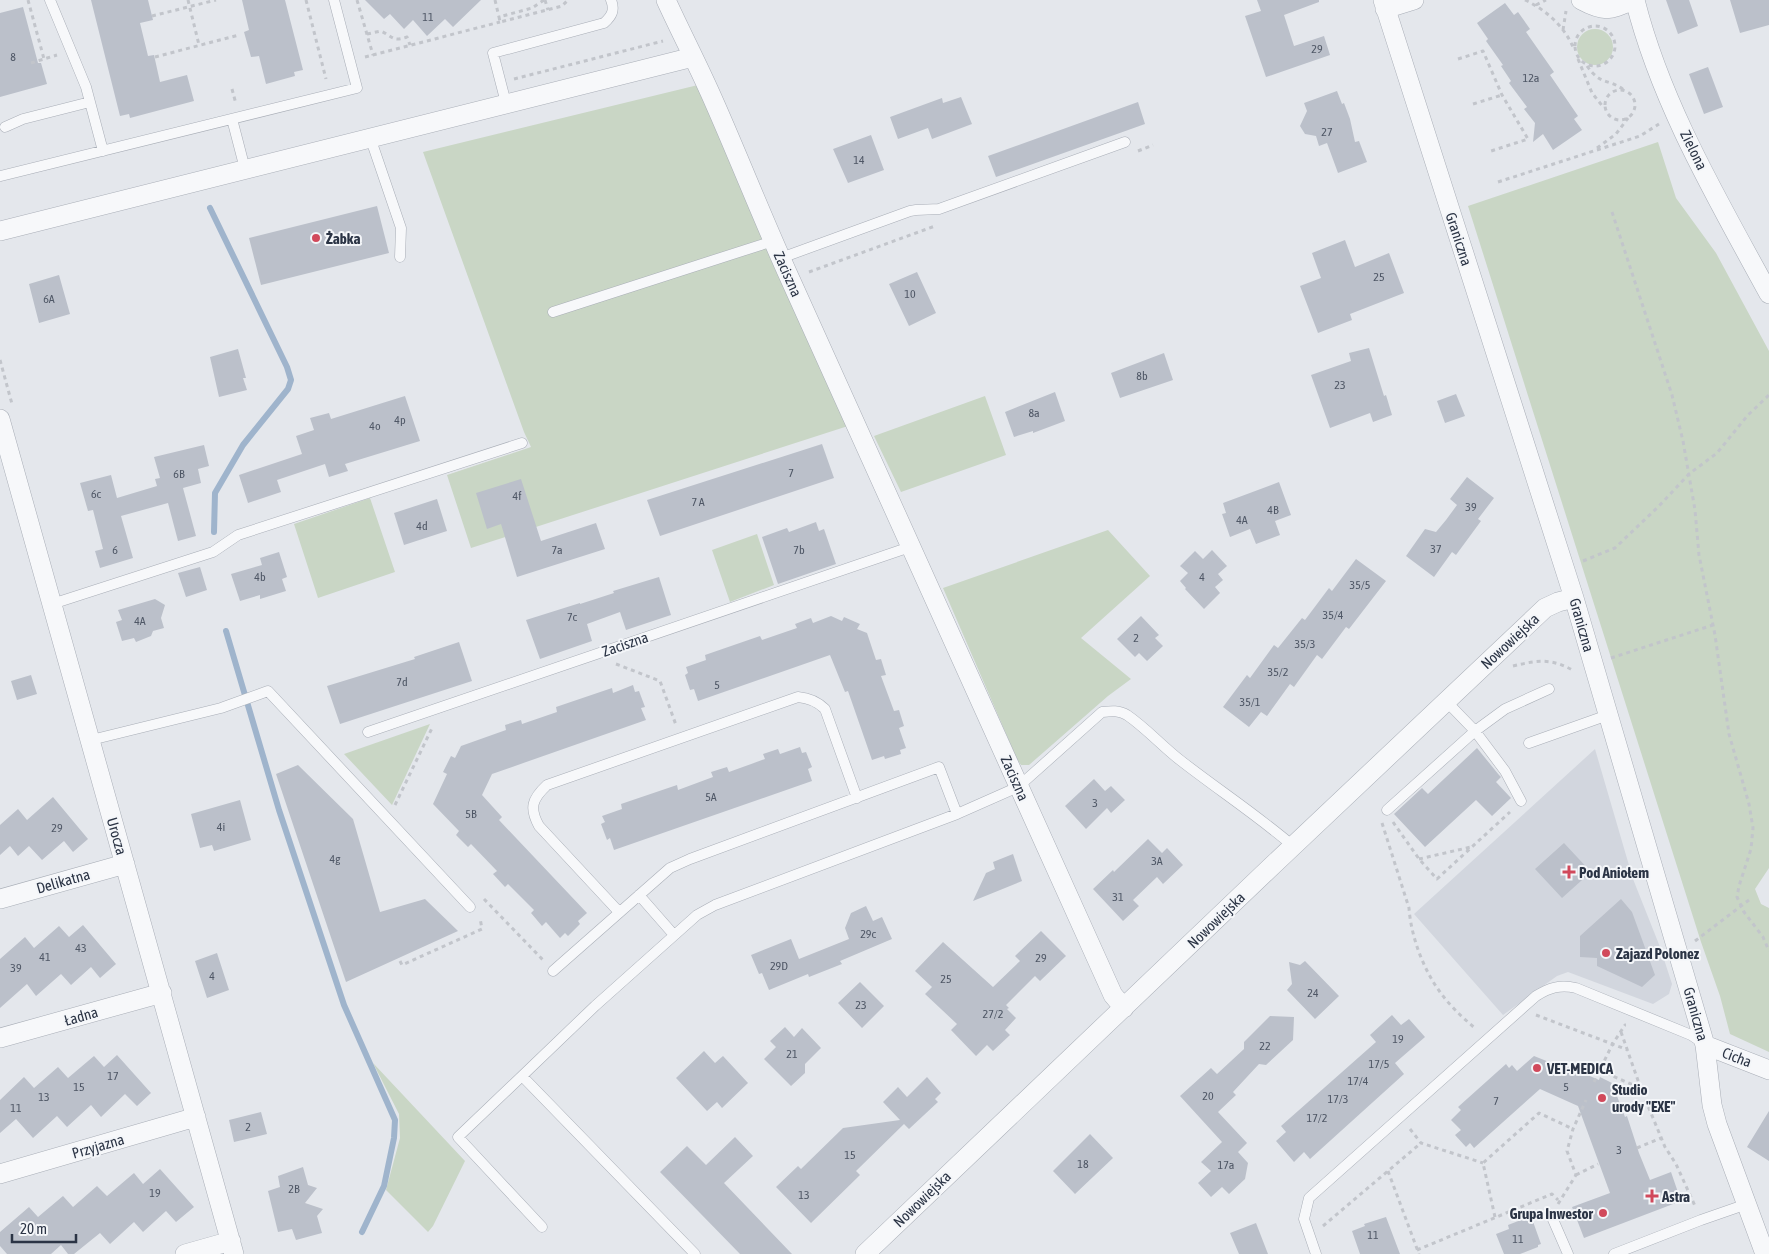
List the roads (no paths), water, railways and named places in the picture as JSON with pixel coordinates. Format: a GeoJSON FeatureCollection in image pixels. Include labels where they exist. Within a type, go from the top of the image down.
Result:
{"type":"FeatureCollection","features":[{"type":"Feature","properties":{"kind":"street","name":"Zaciszna"},"geometry":{"type":"LineString","coordinates":[[666,0],[714,102],[773,241],[1018,787],[1113,995],[1124,1008]]}},
{"type":"Feature","properties":{"kind":"street"},"geometry":{"type":"LineString","coordinates":[[1384,4],[1414,0]]}},
{"type":"Feature","properties":{"kind":"street"},"geometry":{"type":"LineString","coordinates":[[1581,0],[1595,8],[1612,10],[1634,0]]}},
{"type":"Feature","properties":{"kind":"street","name":"Zielona"},"geometry":{"type":"LineString","coordinates":[[1634,0],[1650,51],[1676,114],[1713,189],[1769,294]]}},
{"type":"Feature","properties":{"kind":"street","name":"Graniczna"},"geometry":{"type":"LineString","coordinates":[[1384,4],[1574,598],[1585,668],[1608,715],[1705,1045],[1712,1105],[1717,1124],[1765,1254]]}},
{"type":"Feature","properties":{"kind":"street"},"geometry":{"type":"LineString","coordinates":[[0,231],[693,57]]}},
{"type":"Feature","properties":{"kind":"street","name":"Urocza"},"geometry":{"type":"LineString","coordinates":[[0,419],[233,1247]]}},
{"type":"Feature","properties":{"kind":"street","name":"Nowowiejska"},"geometry":{"type":"LineString","coordinates":[[865,1254],[1545,608],[1574,598]]}},
{"type":"Feature","properties":{"kind":"street","name":"Delikatna"},"geometry":{"type":"LineString","coordinates":[[0,899],[125,864]]}},
{"type":"Feature","properties":{"kind":"street","name":"Ładna"},"geometry":{"type":"LineString","coordinates":[[0,1038],[162,993]]}},
{"type":"Feature","properties":{"kind":"street","name":"Cicha"},"geometry":{"type":"LineString","coordinates":[[1705,1045],[1769,1070]]}},
{"type":"Feature","properties":{"kind":"street","name":"Przyjazna"},"geometry":{"type":"LineString","coordinates":[[0,1174],[196,1118]]}},
{"type":"Feature","properties":{"kind":"street"},"geometry":{"type":"LineString","coordinates":[[185,1254],[233,1247]]}},
{"type":"Feature","properties":{"kind":"lane"},"geometry":{"type":"LineString","coordinates":[[50,0],[86,88],[103,151]]}},
{"type":"Feature","properties":{"kind":"lane"},"geometry":{"type":"LineString","coordinates":[[1,176],[357,88],[334,0]]}},
{"type":"Feature","properties":{"kind":"lane"},"geometry":{"type":"LineString","coordinates":[[506,103],[493,53],[604,23],[611,17],[614,7],[611,0]]}},
{"type":"Feature","properties":{"kind":"lane"},"geometry":{"type":"LineString","coordinates":[[5,127],[23,119],[90,102]]}},
{"type":"Feature","properties":{"kind":"lane"},"geometry":{"type":"LineString","coordinates":[[232,119],[245,169]]}},
{"type":"Feature","properties":{"kind":"lane"},"geometry":{"type":"LineString","coordinates":[[370,137],[401,228],[400,257]]}},
{"type":"Feature","properties":{"kind":"lane"},"geometry":{"type":"LineString","coordinates":[[781,258],[916,210],[939,209],[1125,142]]}},
{"type":"Feature","properties":{"kind":"lane"},"geometry":{"type":"LineString","coordinates":[[553,312],[773,241]]}},
{"type":"Feature","properties":{"kind":"lane"},"geometry":{"type":"LineString","coordinates":[[52,604],[213,552],[238,534],[522,443]]}},
{"type":"Feature","properties":{"kind":"lane","name":"Zaciszna"},"geometry":{"type":"LineString","coordinates":[[368,732],[910,547]]}},
{"type":"Feature","properties":{"kind":"lane"},"geometry":{"type":"LineString","coordinates":[[1384,814],[1474,731],[1505,709],[1549,688]]}},
{"type":"Feature","properties":{"kind":"lane"},"geometry":{"type":"LineString","coordinates":[[91,740],[221,708],[268,691],[470,907]]}},
{"type":"Feature","properties":{"kind":"lane"},"geometry":{"type":"LineString","coordinates":[[619,912],[538,826],[533,816],[532,808],[535,799],[547,784],[798,697],[818,702],[825,709],[857,798]]}},
{"type":"Feature","properties":{"kind":"lane"},"geometry":{"type":"LineString","coordinates":[[1446,701],[1474,731],[1505,771],[1521,801]]}},
{"type":"Feature","properties":{"kind":"lane"},"geometry":{"type":"LineString","coordinates":[[542,1227],[458,1137],[595,1006],[697,915],[715,905],[957,814],[1018,787],[1102,712],[1114,710],[1126,714],[1177,758],[1262,820],[1293,846]]}},
{"type":"Feature","properties":{"kind":"lane"},"geometry":{"type":"LineString","coordinates":[[1529,743],[1608,715]]}},
{"type":"Feature","properties":{"kind":"lane"},"geometry":{"type":"LineString","coordinates":[[553,971],[670,868],[939,767],[957,814]]}},
{"type":"Feature","properties":{"kind":"lane"},"geometry":{"type":"LineString","coordinates":[[639,895],[674,935]]}},
{"type":"Feature","properties":{"kind":"lane"},"geometry":{"type":"LineString","coordinates":[[1316,1254],[1304,1219],[1309,1198],[1536,996],[1547,990],[1566,986],[1692,1035],[1705,1045]]}},
{"type":"Feature","properties":{"kind":"lane"},"geometry":{"type":"LineString","coordinates":[[522,1076],[695,1254]]}},
{"type":"Feature","properties":{"kind":"lane"},"geometry":{"type":"LineString","coordinates":[[1614,1254],[1747,1204]]}},
{"type":"Feature","properties":{"kind":"lane"},"geometry":{"type":"LineString","coordinates":[[1551,1215],[1568,1254]]}},
{"type":"Feature","properties":{"kind":"waterway"},"geometry":{"type":"LineString","coordinates":[[210,208],[287,367],[291,380],[288,389],[243,445],[215,493],[214,532]]}},
{"type":"Feature","properties":{"kind":"waterway"},"geometry":{"type":"LineString","coordinates":[[226,631],[279,810],[344,1005],[395,1120],[394,1138],[384,1186],[362,1232]]}},
{"type":"Feature","properties":{"kind":"place","name":"Żabka"},"geometry":{"type":"Point","coordinates":[316,238]}},
{"type":"Feature","properties":{"kind":"place","name":"Pod Aniołem"},"geometry":{"type":"Point","coordinates":[1569,872]}},
{"type":"Feature","properties":{"kind":"place","name":"Zajazd Polonez"},"geometry":{"type":"Point","coordinates":[1606,953]}},
{"type":"Feature","properties":{"kind":"place","name":"VET-MEDICA"},"geometry":{"type":"Point","coordinates":[1537,1068]}},
{"type":"Feature","properties":{"kind":"place","name":"Studio urody \"EXE\""},"geometry":{"type":"Point","coordinates":[1602,1098]}},
{"type":"Feature","properties":{"kind":"place","name":"Astra"},"geometry":{"type":"Point","coordinates":[1652,1196]}},
{"type":"Feature","properties":{"kind":"place","name":"Grupa Inwestor"},"geometry":{"type":"Point","coordinates":[1603,1213]}}]}
